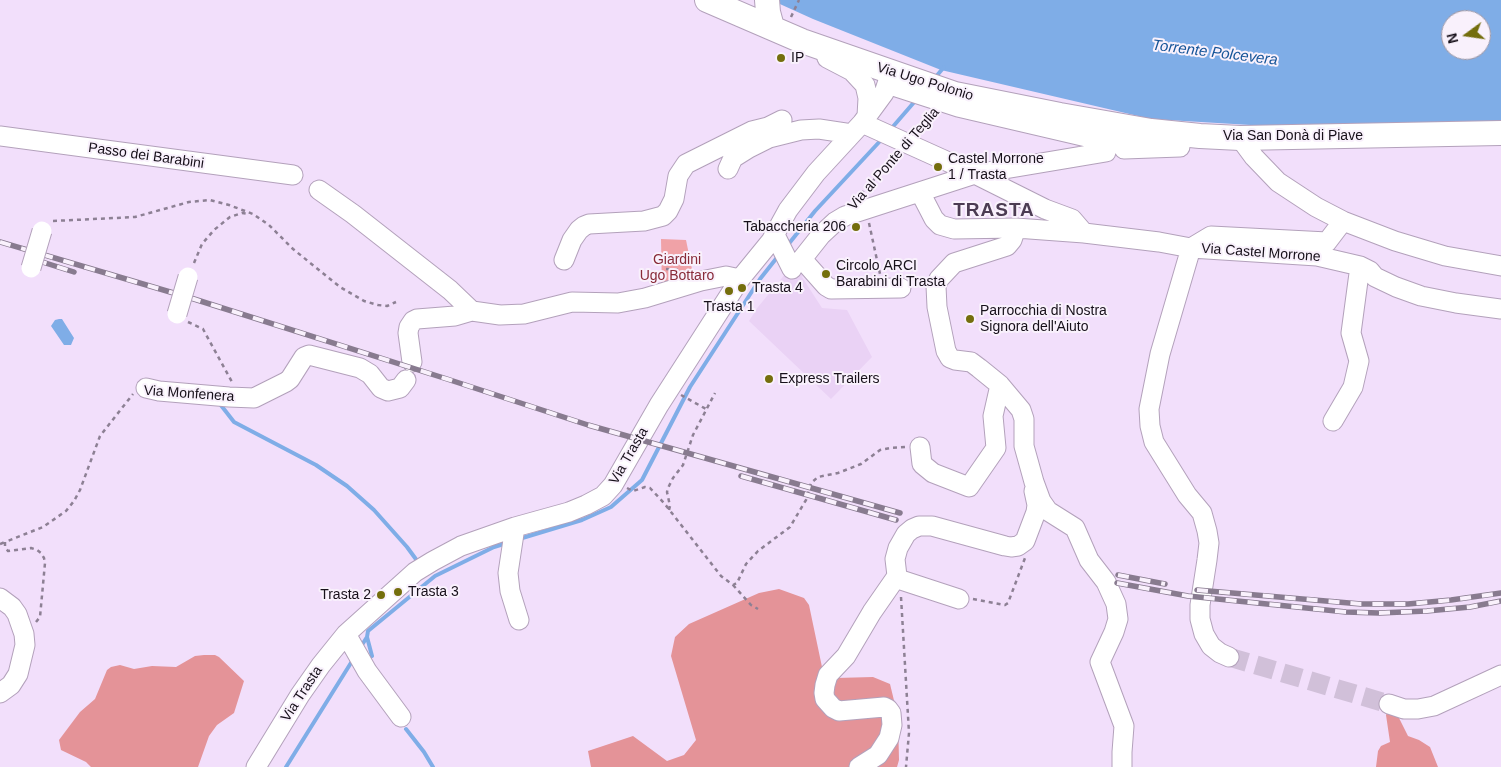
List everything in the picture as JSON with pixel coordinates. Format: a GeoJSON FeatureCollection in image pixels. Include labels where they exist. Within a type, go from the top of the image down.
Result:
{"type":"FeatureCollection","features":[{"type":"Feature","properties":{"kind":"main road","name":"Via Ugo Polonio"},"geometry":{"type":"LineString","coordinates":[[708,0],[775,15],[802,42],[942,98],[965,96],[1151,131]]}},
{"type":"Feature","properties":{"kind":"main road","name":"Via San Donà di Piave"},"geometry":{"type":"LineString","coordinates":[[1151,131],[1240,138],[1497,135]]}},
{"type":"Feature","properties":{"kind":"street"},"geometry":{"type":"LineString","coordinates":[[802,42],[833,62],[852,71],[865,85],[868,98],[863,125]]}},
{"type":"Feature","properties":{"kind":"street","name":"Via Trasta"},"geometry":{"type":"LineString","coordinates":[[256,767],[300,695],[321,665],[349,640],[415,572],[461,546],[514,531],[569,512],[603,496],[614,484],[659,405],[740,279],[777,238],[788,210],[816,174],[863,125],[894,80]]}},
{"type":"Feature","properties":{"kind":"street","name":"Via al Ponte di Teglia"},"geometry":{"type":"LineString","coordinates":[[942,98],[1107,147]]}},
{"type":"Feature","properties":{"kind":"street"},"geometry":{"type":"LineString","coordinates":[[564,260],[572,240],[584,226],[589,224],[644,222],[663,216],[674,199],[678,176],[686,164],[752,131],[768,127],[782,120]]}},
{"type":"Feature","properties":{"kind":"street"},"geometry":{"type":"LineString","coordinates":[[728,169],[733,158],[769,138],[801,130],[863,125],[906,142],[1045,209],[1072,219],[1084,233]]}},
{"type":"Feature","properties":{"kind":"street","name":"Via San Donà di Piave"},"geometry":{"type":"LineString","coordinates":[[797,264],[835,222],[845,216],[974,174],[1107,147],[1142,137],[1151,131]]}},
{"type":"Feature","properties":{"kind":"street","name":"Passo dei Barabini"},"geometry":{"type":"LineString","coordinates":[[0,136],[293,175]]}},
{"type":"Feature","properties":{"kind":"street"},"geometry":{"type":"LineString","coordinates":[[1240,138],[1254,157],[1278,182],[1316,207],[1343,221],[1395,241],[1445,256],[1501,266]]}},
{"type":"Feature","properties":{"kind":"street","name":"Via San Donà di Piave"},"geometry":{"type":"LineString","coordinates":[[1107,147],[1122,149],[1180,147]]}},
{"type":"Feature","properties":{"kind":"street"},"geometry":{"type":"LineString","coordinates":[[319,190],[353,214],[450,290],[472,310]]}},
{"type":"Feature","properties":{"kind":"street","name":"Via Castel Morrone"},"geometry":{"type":"LineString","coordinates":[[920,192],[934,219],[940,225],[954,229],[1016,228],[1084,233],[1191,248],[1318,256],[1360,266],[1396,287],[1422,296],[1456,304],[1501,310]]}},
{"type":"Feature","properties":{"kind":"street"},"geometry":{"type":"LineString","coordinates":[[1191,248],[1211,236],[1327,242],[1343,221]]}},
{"type":"Feature","properties":{"kind":"street"},"geometry":{"type":"LineString","coordinates":[[1016,228],[1012,240],[1007,246],[954,263],[939,278],[936,286],[937,307],[946,350],[950,358],[971,362],[1000,385],[1020,410],[1024,419],[1024,446],[1034,482],[1045,507],[1048,511],[1075,528],[1090,560],[1106,582],[1116,604],[1118,619],[1114,632],[1100,662],[1095,667],[1115,730],[1116,741],[1112,767]]}},
{"type":"Feature","properties":{"kind":"street"},"geometry":{"type":"LineString","coordinates":[[31,268],[42,231]]}},
{"type":"Feature","properties":{"kind":"street"},"geometry":{"type":"LineString","coordinates":[[777,238],[797,264],[831,289],[892,288]]}},
{"type":"Feature","properties":{"kind":"street","name":"Via Castel Morrone"},"geometry":{"type":"LineString","coordinates":[[1191,248],[1160,354],[1149,409],[1150,426],[1154,442],[1187,495],[1202,513],[1207,531],[1208,560],[1200,605],[1200,620],[1204,634],[1211,646],[1229,657]]}},
{"type":"Feature","properties":{"kind":"street"},"geometry":{"type":"LineString","coordinates":[[1333,421],[1352,387],[1359,360],[1351,333],[1360,266]]}},
{"type":"Feature","properties":{"kind":"street"},"geometry":{"type":"LineString","coordinates":[[412,362],[408,338],[409,327],[417,319],[455,316],[472,310],[500,315],[536,312],[572,302],[618,303],[645,298],[701,281],[726,276],[740,279]]}},
{"type":"Feature","properties":{"kind":"street"},"geometry":{"type":"LineString","coordinates":[[177,314],[188,277]]}},
{"type":"Feature","properties":{"kind":"street","name":"Via Monfenera"},"geometry":{"type":"LineString","coordinates":[[146,388],[159,391],[254,398],[290,379],[304,357],[312,354],[360,368],[370,374],[381,388],[388,391],[400,388],[406,380]]}},
{"type":"Feature","properties":{"kind":"street"},"geometry":{"type":"LineString","coordinates":[[920,447],[922,464],[933,473],[969,487],[996,448],[993,416],[1000,385]]}},
{"type":"Feature","properties":{"kind":"street"},"geometry":{"type":"LineString","coordinates":[[995,441],[1007,442],[1018,447],[1024,446]]}},
{"type":"Feature","properties":{"kind":"street"},"geometry":{"type":"LineString","coordinates":[[899,578],[895,560],[898,548],[906,534],[919,526],[932,526],[1011,547],[1022,544],[1025,541],[1036,512],[1034,482]]}},
{"type":"Feature","properties":{"kind":"street"},"geometry":{"type":"LineString","coordinates":[[514,531],[508,567],[510,591],[519,620]]}},
{"type":"Feature","properties":{"kind":"street"},"geometry":{"type":"LineString","coordinates":[[899,578],[958,599]]}},
{"type":"Feature","properties":{"kind":"street"},"geometry":{"type":"LineString","coordinates":[[859,767],[878,755],[889,738],[892,726],[890,712],[888,708],[884,707],[839,711],[833,708],[826,699],[824,693],[825,685],[828,675],[846,656],[872,612],[899,578]]}},
{"type":"Feature","properties":{"kind":"street"},"geometry":{"type":"LineString","coordinates":[[0,598],[12,607],[17,614],[24,634],[25,645],[18,674],[11,685],[0,693]]}},
{"type":"Feature","properties":{"kind":"street"},"geometry":{"type":"LineString","coordinates":[[0,615],[7,618],[15,633],[24,634]]}},
{"type":"Feature","properties":{"kind":"street"},"geometry":{"type":"LineString","coordinates":[[349,640],[367,671],[402,717]]}},
{"type":"Feature","properties":{"kind":"street"},"geometry":{"type":"LineString","coordinates":[[1100,662],[1124,726],[1122,767]]}},
{"type":"Feature","properties":{"kind":"street"},"geometry":{"type":"LineString","coordinates":[[1389,704],[1404,709],[1434,706],[1501,675]]}},
{"type":"Feature","properties":{"kind":"path"},"geometry":{"type":"LineString","coordinates":[[775,15],[799,0]]}},
{"type":"Feature","properties":{"kind":"path","name":"Via al Ponte di Teglia"},"geometry":{"type":"LineString","coordinates":[[845,216],[942,98]]}},
{"type":"Feature","properties":{"kind":"path"},"geometry":{"type":"LineString","coordinates":[[42,231],[46,222],[50,221],[135,217],[189,202],[210,200],[253,214],[269,225],[293,249],[340,287],[364,301],[387,306],[396,302]]}},
{"type":"Feature","properties":{"kind":"path"},"geometry":{"type":"LineString","coordinates":[[866,210],[892,288]]}},
{"type":"Feature","properties":{"kind":"path"},"geometry":{"type":"LineString","coordinates":[[188,277],[202,244],[214,230],[230,217],[242,213],[253,214]]}},
{"type":"Feature","properties":{"kind":"path"},"geometry":{"type":"LineString","coordinates":[[666,269],[682,270]]}},
{"type":"Feature","properties":{"kind":"path"},"geometry":{"type":"LineString","coordinates":[[177,314],[178,318],[203,329],[233,383]]}},
{"type":"Feature","properties":{"kind":"path","name":"Via Monfenera"},"geometry":{"type":"LineString","coordinates":[[0,544],[43,526],[66,511],[80,490],[100,436],[135,393],[141,388],[146,388]]}},
{"type":"Feature","properties":{"kind":"path"},"geometry":{"type":"LineString","coordinates":[[676,392],[706,409]]}},
{"type":"Feature","properties":{"kind":"path"},"geometry":{"type":"LineString","coordinates":[[669,510],[668,488],[683,465],[693,435],[715,393]]}},
{"type":"Feature","properties":{"kind":"path"},"geometry":{"type":"LineString","coordinates":[[733,586],[737,583],[746,564],[758,551],[790,527],[806,500],[811,483],[818,478],[861,464],[880,450],[920,447]]}},
{"type":"Feature","properties":{"kind":"path"},"geometry":{"type":"LineString","coordinates":[[614,484],[621,484],[633,491],[645,487],[650,488],[721,576],[751,605],[758,609]]}},
{"type":"Feature","properties":{"kind":"path"},"geometry":{"type":"LineString","coordinates":[[5,542],[5,547],[8,551],[31,548],[37,550],[41,553],[45,563],[40,617],[24,634]]}},
{"type":"Feature","properties":{"kind":"path"},"geometry":{"type":"LineString","coordinates":[[958,599],[962,597],[1006,605],[1028,553]]}},
{"type":"Feature","properties":{"kind":"path"},"geometry":{"type":"LineString","coordinates":[[899,578],[909,733],[906,767]]}},
{"type":"Feature","properties":{"kind":"shaded area"},"geometry":{"type":"Polygon","coordinates":[[[805,270],[802,277],[822,308],[847,310],[872,357],[831,399],[749,321],[786,273],[805,270]]]}},
{"type":"Feature","properties":{"kind":"shaded area"},"geometry":{"type":"Polygon","coordinates":[[[779,589],[804,598],[809,605],[822,667],[827,673],[836,678],[873,677],[890,684],[898,717],[899,760],[897,767],[591,767],[588,751],[633,736],[667,761],[684,755],[696,740],[671,656],[675,637],[689,624],[759,593],[779,589]]]}},
{"type":"Feature","properties":{"kind":"shaded area"},"geometry":{"type":"Polygon","coordinates":[[[195,656],[219,657],[244,681],[234,713],[217,725],[209,736],[198,767],[91,767],[86,762],[61,750],[59,740],[80,712],[95,699],[107,670],[111,667],[120,665],[134,669],[152,666],[176,667],[195,656]]]}},
{"type":"Feature","properties":{"kind":"shaded area"},"geometry":{"type":"Polygon","coordinates":[[[1388,710],[1395,712],[1408,736],[1430,747],[1438,767],[1376,767],[1378,751],[1381,746],[1390,742],[1386,715],[1388,710]]]}},
{"type":"Feature","properties":{"kind":"green space","name":"Giardini Ugo Bottaro"},"geometry":{"type":"Polygon","coordinates":[[[661,239],[686,240],[694,279],[662,290],[661,239]]]}},
{"type":"Feature","properties":{"kind":"water","name":"Torrente Polcevera"},"geometry":{"type":"Polygon","coordinates":[[[771,0],[1501,0],[1501,122],[1267,126],[1151,119],[941,70],[813,19],[771,0]]]}},
{"type":"Feature","properties":{"kind":"water"},"geometry":{"type":"Polygon","coordinates":[[[62,319],[74,338],[71,345],[64,345],[51,326],[55,320],[62,319]]]}},
{"type":"Feature","properties":{"kind":"waterway"},"geometry":{"type":"LineString","coordinates":[[934,79],[944,67]]}},
{"type":"Feature","properties":{"kind":"waterway"},"geometry":{"type":"LineString","coordinates":[[890,130],[916,100]]}},
{"type":"Feature","properties":{"kind":"waterway"},"geometry":{"type":"LineString","coordinates":[[787,246],[815,211],[882,139]]}},
{"type":"Feature","properties":{"kind":"waterway"},"geometry":{"type":"LineString","coordinates":[[519,539],[582,520],[611,507],[642,480],[690,387],[760,279],[779,255]]}},
{"type":"Feature","properties":{"kind":"waterway"},"geometry":{"type":"LineString","coordinates":[[220,404],[234,422],[316,465],[347,486],[374,510],[418,562]]}},
{"type":"Feature","properties":{"kind":"waterway"},"geometry":{"type":"LineString","coordinates":[[360,648],[367,637],[368,631],[435,576],[494,547],[507,543]]}},
{"type":"Feature","properties":{"kind":"waterway"},"geometry":{"type":"LineString","coordinates":[[367,637],[372,656]]}},
{"type":"Feature","properties":{"kind":"waterway"},"geometry":{"type":"LineString","coordinates":[[286,767],[354,658]]}},
{"type":"Feature","properties":{"kind":"waterway"},"geometry":{"type":"LineString","coordinates":[[406,729],[433,767]]}},
{"type":"Feature","properties":{"kind":"tunnel"},"geometry":{"type":"LineString","coordinates":[[1229,657],[1389,704]]}},
{"type":"Feature","properties":{"kind":"railway"},"geometry":{"type":"LineString","coordinates":[[0,242],[194,299],[588,425],[900,513]]}},
{"type":"Feature","properties":{"kind":"railway"},"geometry":{"type":"LineString","coordinates":[[36,260],[74,272]]}},
{"type":"Feature","properties":{"kind":"railway"},"geometry":{"type":"LineString","coordinates":[[741,476],[896,520]]}},
{"type":"Feature","properties":{"kind":"railway"},"geometry":{"type":"LineString","coordinates":[[1118,575],[1165,584]]}},
{"type":"Feature","properties":{"kind":"railway"},"geometry":{"type":"LineString","coordinates":[[1117,583],[1188,596],[1346,612],[1427,611],[1470,607],[1501,601]]}},
{"type":"Feature","properties":{"kind":"railway"},"geometry":{"type":"LineString","coordinates":[[1197,590],[1361,604],[1408,604],[1501,593]]}},
{"type":"Feature","properties":{"kind":"place","name":"IP"},"geometry":{"type":"Point","coordinates":[781,58]}},
{"type":"Feature","properties":{"kind":"place","name":"Castel Morrone 1 / Trasta"},"geometry":{"type":"Point","coordinates":[938,167]}},
{"type":"Feature","properties":{"kind":"place","name":"Tabaccheria 206"},"geometry":{"type":"Point","coordinates":[856,227]}},
{"type":"Feature","properties":{"kind":"place","name":"Circolo ARCI Barabini di Trasta"},"geometry":{"type":"Point","coordinates":[826,274]}},
{"type":"Feature","properties":{"kind":"place","name":"Trasta 4"},"geometry":{"type":"Point","coordinates":[742,288]}},
{"type":"Feature","properties":{"kind":"place","name":"Trasta 1"},"geometry":{"type":"Point","coordinates":[729,291]}},
{"type":"Feature","properties":{"kind":"place","name":"Parrocchia di Nostra Signora dell'Aiuto"},"geometry":{"type":"Point","coordinates":[970,319]}},
{"type":"Feature","properties":{"kind":"place","name":"Express Trailers"},"geometry":{"type":"Point","coordinates":[769,379]}},
{"type":"Feature","properties":{"kind":"place","name":"Trasta 3"},"geometry":{"type":"Point","coordinates":[398,592]}},
{"type":"Feature","properties":{"kind":"place","name":"Trasta 2"},"geometry":{"type":"Point","coordinates":[381,595]}},
{"type":"Feature","properties":{"kind":"district","name":"TRASTA"},"geometry":{"type":"Point","coordinates":[994,211]}}]}
